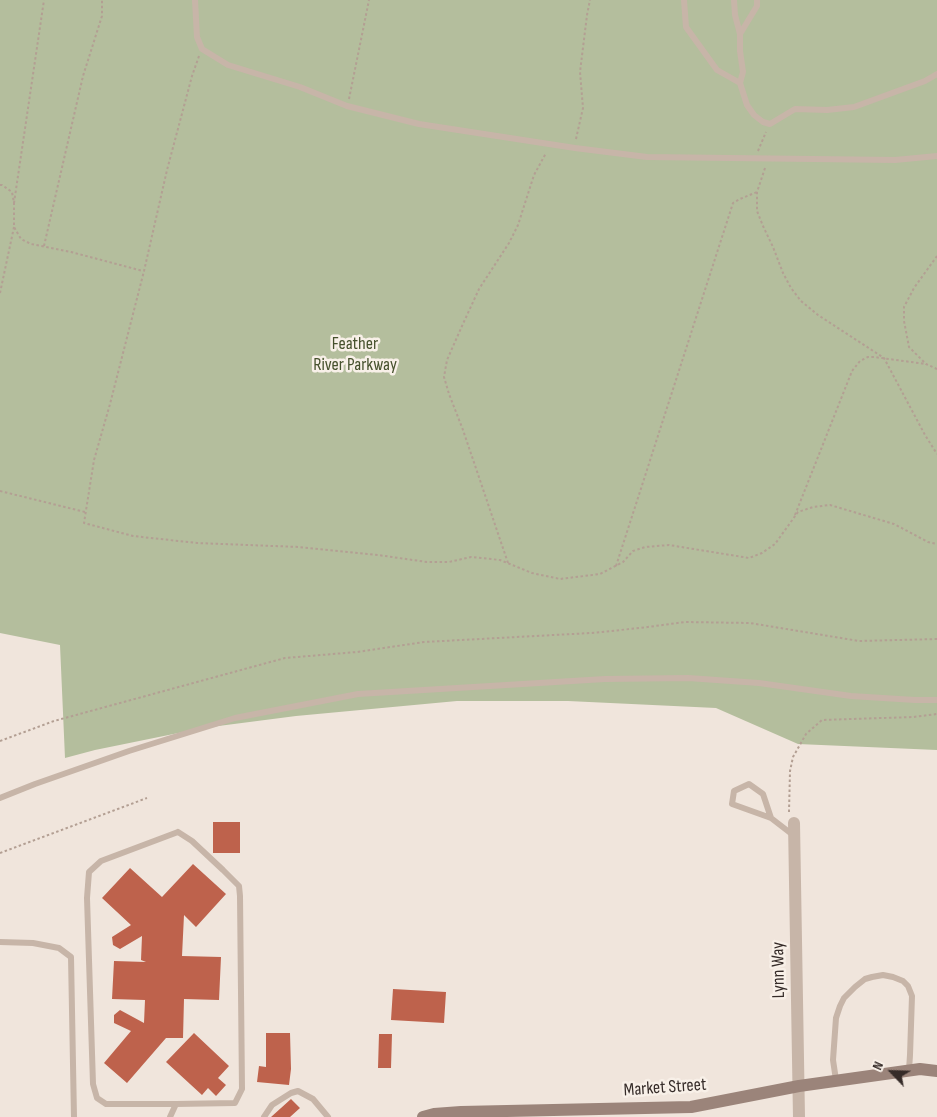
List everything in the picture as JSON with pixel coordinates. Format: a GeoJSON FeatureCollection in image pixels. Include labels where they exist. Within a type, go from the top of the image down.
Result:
{"type":"FeatureCollection","features":[{"type":"Feature","properties":{"kind":"main road","name":"Market Street"},"geometry":{"type":"LineString","coordinates":[[423,1117],[434,1114],[461,1112],[691,1107],[836,1080],[920,1069],[937,1071]]}},
{"type":"Feature","properties":{"kind":"street","name":"Lynn Way"},"geometry":{"type":"LineString","coordinates":[[794,829],[799,1117]]}},
{"type":"Feature","properties":{"kind":"lane"},"geometry":{"type":"LineString","coordinates":[[195,0],[197,37],[202,50],[228,65],[300,87],[348,106],[420,124],[647,157],[895,160],[937,156]]}},
{"type":"Feature","properties":{"kind":"lane"},"geometry":{"type":"LineString","coordinates":[[684,0],[686,27],[717,70],[740,83]]}},
{"type":"Feature","properties":{"kind":"lane"},"geometry":{"type":"LineString","coordinates":[[734,0],[735,15],[740,34],[743,72],[740,83],[747,105],[754,115],[763,122],[770,124],[795,109],[828,110],[854,108],[925,81],[937,74]]}},
{"type":"Feature","properties":{"kind":"lane"},"geometry":{"type":"LineString","coordinates":[[740,34],[758,6],[757,0]]}},
{"type":"Feature","properties":{"kind":"lane"},"geometry":{"type":"LineString","coordinates":[[0,798],[129,751],[236,718],[358,694],[605,679],[688,678],[759,683],[851,696],[937,700]]}},
{"type":"Feature","properties":{"kind":"lane"},"geometry":{"type":"LineString","coordinates":[[771,818],[763,794],[749,784],[734,791],[732,804],[771,818],[794,829]]}},
{"type":"Feature","properties":{"kind":"lane"},"geometry":{"type":"LineString","coordinates":[[178,832],[192,841],[239,886],[242,1089],[235,1103],[176,1104],[106,1104],[97,1098],[93,1084],[87,898],[89,872],[101,861],[178,832]]}},
{"type":"Feature","properties":{"kind":"lane"},"geometry":{"type":"LineString","coordinates":[[0,942],[33,943],[59,948],[71,958],[74,1117]]}},
{"type":"Feature","properties":{"kind":"lane"},"geometry":{"type":"LineString","coordinates":[[836,1080],[833,1053],[836,1018],[840,1006],[844,998],[864,979],[884,975],[903,981],[908,986],[912,996],[909,1070]]}},
{"type":"Feature","properties":{"kind":"lane"},"geometry":{"type":"LineString","coordinates":[[264,1117],[272,1105],[291,1093],[298,1091],[313,1099],[328,1117]]}},
{"type":"Feature","properties":{"kind":"lane"},"geometry":{"type":"LineString","coordinates":[[170,1117],[176,1104]]}},
{"type":"Feature","properties":{"kind":"path"},"geometry":{"type":"LineString","coordinates":[[0,293],[14,227],[14,203],[44,0]]}},
{"type":"Feature","properties":{"kind":"path"},"geometry":{"type":"LineString","coordinates":[[44,246],[82,76],[102,16],[102,0]]}},
{"type":"Feature","properties":{"kind":"path"},"geometry":{"type":"LineString","coordinates":[[348,106],[369,0]]}},
{"type":"Feature","properties":{"kind":"path"},"geometry":{"type":"LineString","coordinates":[[575,148],[583,108],[580,72],[590,0]]}},
{"type":"Feature","properties":{"kind":"path"},"geometry":{"type":"LineString","coordinates":[[202,50],[192,76],[166,170],[144,271],[94,460],[84,523],[133,536],[197,543],[299,547],[427,562],[449,562],[471,557],[500,560],[532,572],[560,579],[600,574],[623,562],[633,551],[645,547],[668,546],[749,558],[762,553],[775,544],[798,512],[813,507],[830,506],[894,524],[928,542],[937,544]]}},
{"type":"Feature","properties":{"kind":"path"},"geometry":{"type":"LineString","coordinates":[[755,158],[770,124]]}},
{"type":"Feature","properties":{"kind":"path"},"geometry":{"type":"LineString","coordinates":[[508,563],[444,377],[447,360],[462,326],[480,289],[518,225],[534,175],[551,144]]}},
{"type":"Feature","properties":{"kind":"path"},"geometry":{"type":"LineString","coordinates":[[767,158],[757,192],[757,211],[791,288],[801,301],[818,315],[884,358],[937,454]]}},
{"type":"Feature","properties":{"kind":"path"},"geometry":{"type":"LineString","coordinates":[[0,185],[12,192],[14,203]]}},
{"type":"Feature","properties":{"kind":"path"},"geometry":{"type":"LineString","coordinates":[[616,566],[733,203],[757,192]]}},
{"type":"Feature","properties":{"kind":"path"},"geometry":{"type":"LineString","coordinates":[[14,227],[21,239],[30,244],[71,252],[144,271]]}},
{"type":"Feature","properties":{"kind":"path"},"geometry":{"type":"LineString","coordinates":[[926,364],[909,347],[904,321],[904,307],[914,288],[937,256]]}},
{"type":"Feature","properties":{"kind":"path"},"geometry":{"type":"LineString","coordinates":[[794,518],[852,371],[860,361],[868,357],[884,358],[926,364],[937,369]]}},
{"type":"Feature","properties":{"kind":"path"},"geometry":{"type":"LineString","coordinates":[[0,491],[86,512]]}},
{"type":"Feature","properties":{"kind":"path"},"geometry":{"type":"LineString","coordinates":[[0,741],[54,722],[285,658],[357,652],[424,642],[591,633],[685,622],[750,623],[859,640],[937,639]]}},
{"type":"Feature","properties":{"kind":"path"},"geometry":{"type":"LineString","coordinates":[[794,829],[790,817],[789,789],[793,756],[806,734],[822,720],[913,717],[937,714]]}},
{"type":"Feature","properties":{"kind":"path"},"geometry":{"type":"LineString","coordinates":[[0,853],[147,798]]}},
{"type":"Feature","properties":{"kind":"green space","name":"Feather River Parkway"},"geometry":{"type":"Polygon","coordinates":[[[0,0],[937,0],[937,750],[798,744],[716,708],[568,701],[457,701],[296,716],[203,728],[65,758],[60,645],[0,633],[0,0]]]}},
{"type":"Feature","properties":{"kind":"building"},"geometry":{"type":"Polygon","coordinates":[[[213,822],[240,822],[240,853],[213,853],[213,822]]]}},
{"type":"Feature","properties":{"kind":"building"},"geometry":{"type":"Polygon","coordinates":[[[193,864],[226,894],[196,927],[184,915],[182,956],[221,957],[219,1000],[184,999],[183,1038],[166,1038],[127,1083],[104,1063],[131,1031],[114,1023],[114,1015],[120,1010],[144,1023],[145,1000],[112,999],[114,961],[146,962],[141,960],[142,936],[120,949],[113,945],[112,937],[131,925],[102,898],[130,868],[162,897],[193,864]]]}},
{"type":"Feature","properties":{"kind":"building"},"geometry":{"type":"Polygon","coordinates":[[[393,989],[446,992],[444,1023],[391,1020],[393,989]]]}},
{"type":"Feature","properties":{"kind":"building"},"geometry":{"type":"Polygon","coordinates":[[[194,1033],[229,1066],[218,1078],[226,1085],[216,1096],[208,1088],[202,1095],[166,1062],[194,1033]]]}},
{"type":"Feature","properties":{"kind":"building"},"geometry":{"type":"Polygon","coordinates":[[[266,1033],[290,1033],[291,1069],[289,1085],[257,1082],[259,1066],[266,1067],[266,1033]]]}},
{"type":"Feature","properties":{"kind":"building"},"geometry":{"type":"Polygon","coordinates":[[[379,1034],[392,1034],[391,1068],[378,1068],[379,1034]]]}},
{"type":"Feature","properties":{"kind":"building"},"geometry":{"type":"Polygon","coordinates":[[[291,1099],[300,1108],[290,1117],[271,1117],[291,1099]]]}}]}
